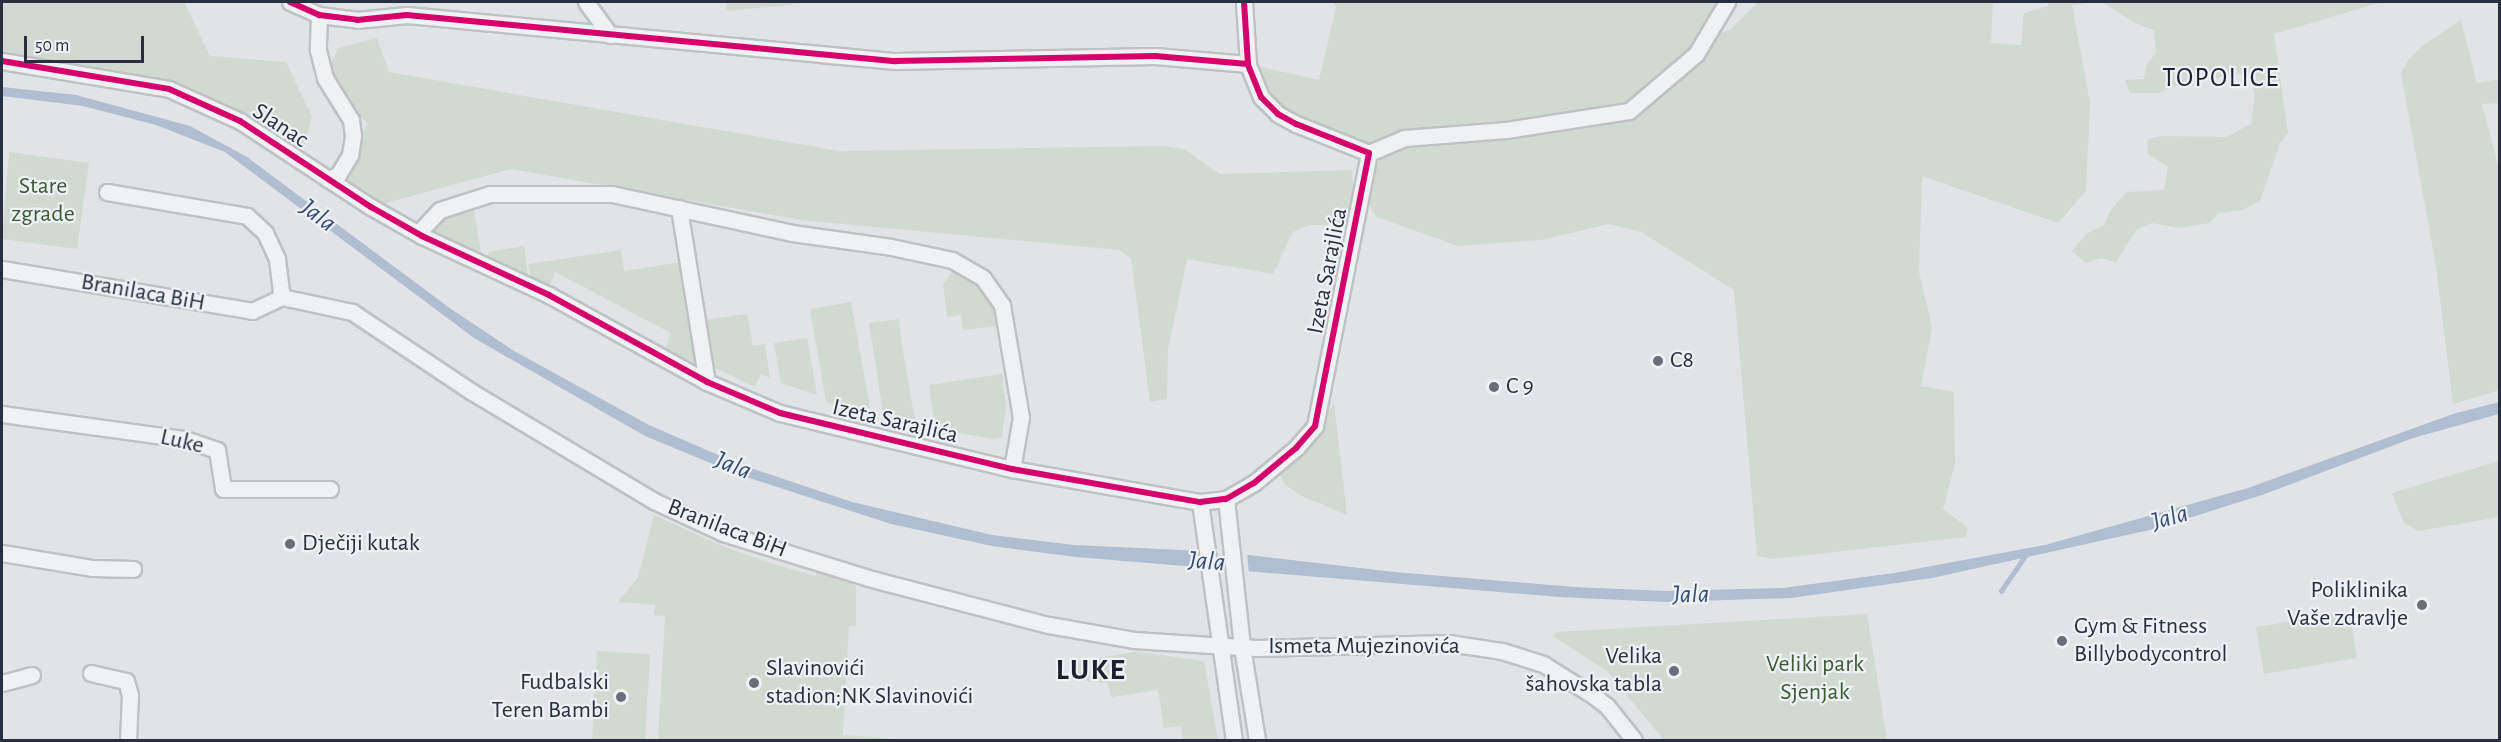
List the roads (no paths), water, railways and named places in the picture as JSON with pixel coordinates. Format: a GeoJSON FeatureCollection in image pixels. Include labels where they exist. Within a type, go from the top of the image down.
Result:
{"type":"FeatureCollection","features":[{"type":"Feature","properties":{"kind":"street"},"geometry":{"type":"LineString","coordinates":[[290,2],[320,15],[357,20],[408,8],[610,34],[895,61],[1155,56],[1248,64]]}},
{"type":"Feature","properties":{"kind":"street"},"geometry":{"type":"LineString","coordinates":[[586,2],[610,34]]}},
{"type":"Feature","properties":{"kind":"street"},"geometry":{"type":"LineString","coordinates":[[1244,2],[1248,64],[1261,97],[1278,114],[1369,153],[1405,138],[1506,130],[1629,111],[1696,54],[1727,2]]}},
{"type":"Feature","properties":{"kind":"street"},"geometry":{"type":"LineString","coordinates":[[320,15],[318,50],[325,78],[351,120],[353,136],[350,155],[338,175],[328,179]]}},
{"type":"Feature","properties":{"kind":"street","name":"Slanac"},"geometry":{"type":"LineString","coordinates":[[2,61],[170,89],[240,121],[328,179],[422,236]]}},
{"type":"Feature","properties":{"kind":"street","name":"Izeta Sarajlića"},"geometry":{"type":"LineString","coordinates":[[422,236],[549,295],[707,382],[780,413],[1012,469],[1200,502],[1226,499],[1254,483],[1296,448],[1314,426],[1369,153]]}},
{"type":"Feature","properties":{"kind":"street"},"geometry":{"type":"LineString","coordinates":[[107,192],[247,216],[265,233],[277,259],[282,297]]}},
{"type":"Feature","properties":{"kind":"street"},"geometry":{"type":"LineString","coordinates":[[422,236],[423,229],[440,210],[490,194],[612,194],[792,233],[903,249],[951,260],[976,272],[996,291],[1005,318],[1021,417],[1012,469]]}},
{"type":"Feature","properties":{"kind":"street"},"geometry":{"type":"LineString","coordinates":[[679,208],[707,382]]}},
{"type":"Feature","properties":{"kind":"street","name":"Branilaca BiH"},"geometry":{"type":"LineString","coordinates":[[2,268],[252,311],[282,297],[352,312],[472,392],[644,495],[723,533],[868,578],[1049,625],[1134,640],[1242,647]]}},
{"type":"Feature","properties":{"kind":"street","name":"Luke"},"geometry":{"type":"LineString","coordinates":[[2,414],[184,439],[217,450],[223,489],[330,489]]}},
{"type":"Feature","properties":{"kind":"street","name":"Ismeta Mujezinovića"},"geometry":{"type":"LineString","coordinates":[[1226,499],[1242,647],[1257,741]]}},
{"type":"Feature","properties":{"kind":"street"},"geometry":{"type":"LineString","coordinates":[[1200,502],[1218,647],[1234,741]]}},
{"type":"Feature","properties":{"kind":"street"},"geometry":{"type":"LineString","coordinates":[[2,553],[93,567],[133,569]]}},
{"type":"Feature","properties":{"kind":"street","name":"Ismeta Mujezinovića"},"geometry":{"type":"LineString","coordinates":[[1242,647],[1449,643],[1502,651],[1543,664],[1594,696],[1607,706],[1634,741]]}},
{"type":"Feature","properties":{"kind":"street"},"geometry":{"type":"LineString","coordinates":[[91,673],[126,681],[130,695],[128,741]]}},
{"type":"Feature","properties":{"kind":"street"},"geometry":{"type":"LineString","coordinates":[[2,683],[32,675]]}},
{"type":"Feature","properties":{"kind":"water","name":"Jala"},"geometry":{"type":"Polygon","coordinates":[[[2,87],[76,95],[190,126],[247,157],[451,309],[514,351],[649,425],[739,464],[852,502],[992,535],[1074,545],[1224,552],[1394,572],[1574,587],[1666,591],[1783,588],[1894,573],[2045,545],[2248,488],[2453,414],[2499,402],[2499,414],[2413,438],[2262,495],[2154,529],[1932,578],[1791,598],[1666,602],[1559,597],[1076,557],[992,546],[891,524],[737,474],[645,436],[474,338],[225,152],[156,125],[83,106],[2,96],[2,87]]]}},
{"type":"Feature","properties":{"kind":"waterway"},"geometry":{"type":"LineString","coordinates":[[2001,591],[2025,556]]}},
{"type":"Feature","properties":{"kind":"place","name":"C8"},"geometry":{"type":"Point","coordinates":[1658,361]}},
{"type":"Feature","properties":{"kind":"place","name":"C 9"},"geometry":{"type":"Point","coordinates":[1494,387]}},
{"type":"Feature","properties":{"kind":"place","name":"Dječiji kutak"},"geometry":{"type":"Point","coordinates":[290,544]}},
{"type":"Feature","properties":{"kind":"place","name":"Poliklinika Vaše zdravlje"},"geometry":{"type":"Point","coordinates":[2422,605]}},
{"type":"Feature","properties":{"kind":"place","name":"Gym & Fitness Billybodycontrol"},"geometry":{"type":"Point","coordinates":[2062,641]}},
{"type":"Feature","properties":{"kind":"place","name":"Velika šahovska tabla"},"geometry":{"type":"Point","coordinates":[1674,671]}},
{"type":"Feature","properties":{"kind":"place","name":"Slavinovići stadion;NK Slavinovići"},"geometry":{"type":"Point","coordinates":[754,683]}},
{"type":"Feature","properties":{"kind":"place","name":"Fudbalski Teren Bambi"},"geometry":{"type":"Point","coordinates":[621,697]}},
{"type":"Feature","properties":{"kind":"district","name":"TOPOLICE"},"geometry":{"type":"Point","coordinates":[2221,78]}},
{"type":"Feature","properties":{"kind":"district","name":"LUKE"},"geometry":{"type":"Point","coordinates":[1091,670]}},
{"type":"Feature","properties":{"kind":"park label","name":"Stare zgrade"},"geometry":{"type":"Point","coordinates":[43,201]}},
{"type":"Feature","properties":{"kind":"park label","name":"Veliki park Sjenjak"},"geometry":{"type":"Point","coordinates":[1815,679]}}]}
